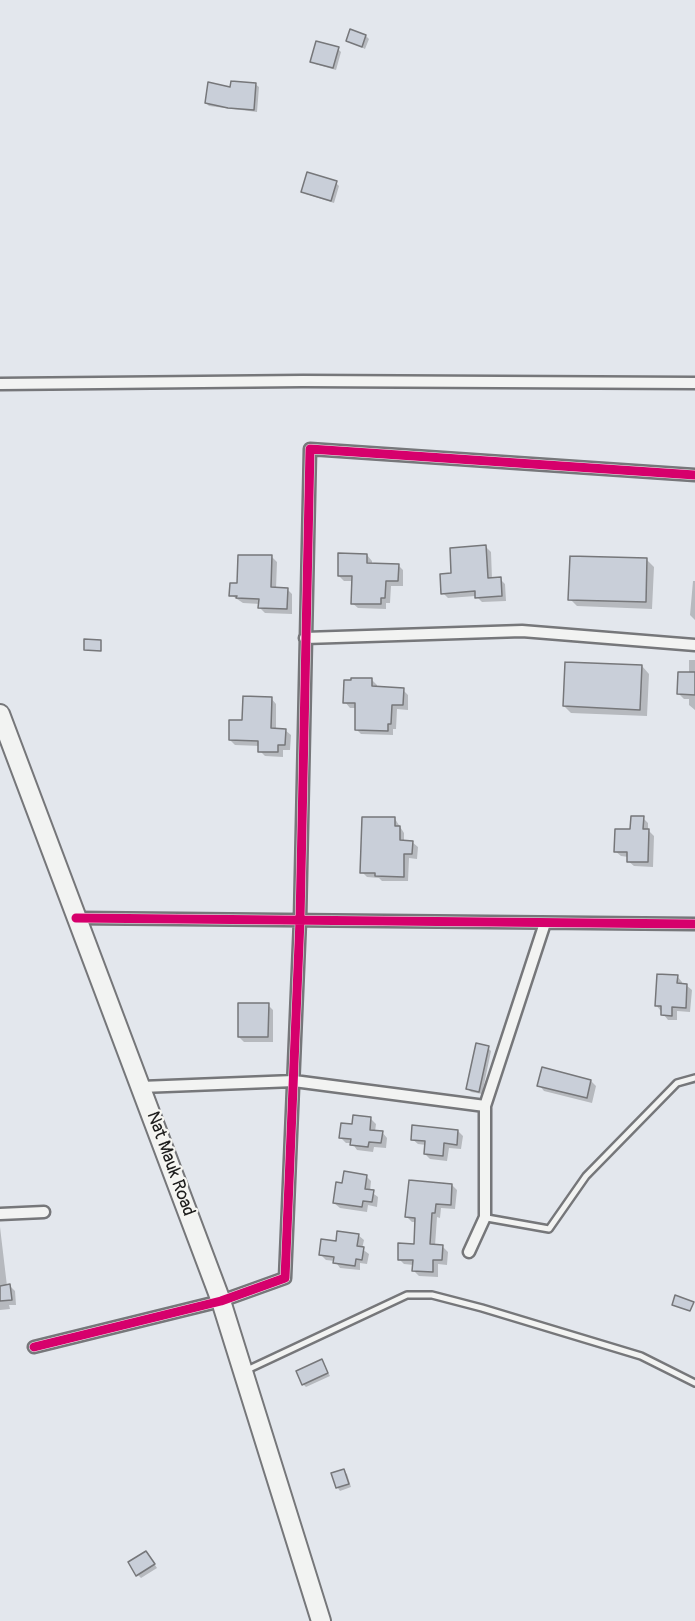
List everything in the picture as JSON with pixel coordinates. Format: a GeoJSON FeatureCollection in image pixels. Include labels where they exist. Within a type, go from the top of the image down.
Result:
{"type":"FeatureCollection","features":[{"type":"Feature","properties":{"kind":"highway","name":"Nat Mauk Road"},"geometry":{"type":"LineString","coordinates":[[0,714],[221,1301],[321,1621]]}},
{"type":"Feature","properties":{"kind":"street"},"geometry":{"type":"LineString","coordinates":[[0,384],[291,381],[695,383]]}},
{"type":"Feature","properties":{"kind":"street"},"geometry":{"type":"LineString","coordinates":[[34,1347],[221,1301],[285,1278],[300,920],[310,449],[695,475]]}},
{"type":"Feature","properties":{"kind":"street"},"geometry":{"type":"LineString","coordinates":[[305,638],[522,631],[695,645]]}},
{"type":"Feature","properties":{"kind":"street"},"geometry":{"type":"LineString","coordinates":[[76,918],[695,924]]}},
{"type":"Feature","properties":{"kind":"street"},"geometry":{"type":"LineString","coordinates":[[469,1252],[485,1217],[485,1106],[545,922]]}},
{"type":"Feature","properties":{"kind":"street"},"geometry":{"type":"LineString","coordinates":[[141,1087],[294,1081],[485,1106]]}},
{"type":"Feature","properties":{"kind":"street"},"geometry":{"type":"LineString","coordinates":[[0,1214],[44,1212]]}},
{"type":"Feature","properties":{"kind":"lane"},"geometry":{"type":"LineString","coordinates":[[487,1218],[549,1229],[586,1176],[677,1083],[695,1078]]}},
{"type":"Feature","properties":{"kind":"lane"},"geometry":{"type":"LineString","coordinates":[[243,1372],[407,1295],[432,1295],[641,1356],[695,1383]]}},
{"type":"Feature","properties":{"kind":"building"},"geometry":{"type":"Polygon","coordinates":[[[350,29],[366,35],[362,47],[346,41],[350,29]]]}},
{"type":"Feature","properties":{"kind":"building"},"geometry":{"type":"Polygon","coordinates":[[[316,41],[339,47],[333,68],[310,62],[316,41]]]}},
{"type":"Feature","properties":{"kind":"building"},"geometry":{"type":"Polygon","coordinates":[[[231,81],[256,83],[254,110],[205,103],[208,82],[230,87],[231,81]]]}},
{"type":"Feature","properties":{"kind":"building"},"geometry":{"type":"Polygon","coordinates":[[[307,172],[337,181],[331,201],[301,192],[307,172]]]}},
{"type":"Feature","properties":{"kind":"building"},"geometry":{"type":"Polygon","coordinates":[[[486,545],[488,578],[501,577],[502,596],[475,598],[475,591],[441,594],[440,574],[451,573],[450,548],[486,545]]]}},
{"type":"Feature","properties":{"kind":"building"},"geometry":{"type":"Polygon","coordinates":[[[338,553],[367,554],[367,563],[399,564],[398,581],[386,581],[385,598],[381,598],[381,604],[351,604],[352,576],[338,576],[338,553]]]}},
{"type":"Feature","properties":{"kind":"building"},"geometry":{"type":"Polygon","coordinates":[[[238,555],[272,555],[271,587],[288,588],[287,609],[258,608],[259,599],[229,596],[230,583],[237,583],[238,555]]]}},
{"type":"Feature","properties":{"kind":"building"},"geometry":{"type":"Polygon","coordinates":[[[570,556],[647,558],[646,602],[568,600],[570,556]]]}},
{"type":"Feature","properties":{"kind":"building"},"geometry":{"type":"Polygon","coordinates":[[[84,639],[101,640],[101,651],[84,650],[84,639]]]}},
{"type":"Feature","properties":{"kind":"building"},"geometry":{"type":"Polygon","coordinates":[[[565,662],[642,665],[640,710],[563,706],[565,662]]]}},
{"type":"Feature","properties":{"kind":"building"},"geometry":{"type":"Polygon","coordinates":[[[678,672],[695,672],[695,695],[677,694],[678,672]]]}},
{"type":"Feature","properties":{"kind":"building"},"geometry":{"type":"Polygon","coordinates":[[[351,678],[372,678],[372,686],[404,688],[403,705],[392,705],[391,724],[388,724],[388,731],[355,730],[355,703],[343,703],[344,680],[351,680],[351,678]]]}},
{"type":"Feature","properties":{"kind":"building"},"geometry":{"type":"Polygon","coordinates":[[[243,696],[272,697],[271,728],[286,729],[285,745],[278,745],[278,752],[258,752],[258,741],[229,740],[229,720],[242,720],[243,696]]]}},
{"type":"Feature","properties":{"kind":"building"},"geometry":{"type":"Polygon","coordinates":[[[631,816],[644,816],[643,829],[649,829],[648,862],[627,862],[627,852],[614,852],[615,829],[630,829],[631,816]]]}},
{"type":"Feature","properties":{"kind":"building"},"geometry":{"type":"Polygon","coordinates":[[[362,817],[395,817],[395,826],[400,826],[400,840],[413,841],[412,854],[404,854],[404,877],[360,873],[362,817]]]}},
{"type":"Feature","properties":{"kind":"building"},"geometry":{"type":"Polygon","coordinates":[[[657,974],[678,975],[677,983],[687,984],[686,1008],[672,1007],[672,1016],[661,1015],[661,1006],[655,1006],[657,974]]]}},
{"type":"Feature","properties":{"kind":"building"},"geometry":{"type":"Polygon","coordinates":[[[238,1003],[269,1003],[268,1037],[238,1037],[238,1003]]]}},
{"type":"Feature","properties":{"kind":"building"},"geometry":{"type":"Polygon","coordinates":[[[476,1043],[489,1046],[479,1092],[466,1089],[476,1043]]]}},
{"type":"Feature","properties":{"kind":"building"},"geometry":{"type":"Polygon","coordinates":[[[542,1067],[591,1080],[587,1098],[537,1086],[542,1067]]]}},
{"type":"Feature","properties":{"kind":"building"},"geometry":{"type":"Polygon","coordinates":[[[353,1115],[371,1117],[370,1130],[383,1131],[381,1143],[369,1142],[368,1147],[350,1145],[351,1139],[339,1138],[341,1123],[352,1124],[353,1115]]]}},
{"type":"Feature","properties":{"kind":"building"},"geometry":{"type":"Polygon","coordinates":[[[412,1125],[458,1130],[457,1145],[444,1143],[443,1156],[424,1154],[425,1141],[411,1140],[412,1125]]]}},
{"type":"Feature","properties":{"kind":"building"},"geometry":{"type":"Polygon","coordinates":[[[344,1171],[367,1175],[365,1189],[374,1190],[372,1202],[363,1201],[362,1207],[333,1203],[336,1182],[342,1183],[344,1171]]]}},
{"type":"Feature","properties":{"kind":"building"},"geometry":{"type":"Polygon","coordinates":[[[409,1180],[452,1184],[451,1205],[436,1204],[435,1213],[432,1213],[430,1244],[443,1245],[442,1260],[433,1260],[433,1272],[412,1271],[413,1260],[398,1260],[398,1243],[414,1244],[415,1218],[405,1217],[409,1180]]]}},
{"type":"Feature","properties":{"kind":"building"},"geometry":{"type":"Polygon","coordinates":[[[337,1231],[359,1234],[357,1246],[364,1247],[362,1260],[356,1259],[355,1266],[333,1263],[334,1257],[319,1255],[321,1239],[336,1241],[337,1231]]]}},
{"type":"Feature","properties":{"kind":"building"},"geometry":{"type":"Polygon","coordinates":[[[10,1284],[12,1300],[0,1301],[0,1286],[10,1284]]]}},
{"type":"Feature","properties":{"kind":"building"},"geometry":{"type":"Polygon","coordinates":[[[675,1295],[694,1302],[690,1311],[672,1305],[675,1295]]]}},
{"type":"Feature","properties":{"kind":"building"},"geometry":{"type":"Polygon","coordinates":[[[322,1359],[328,1373],[302,1385],[296,1371],[322,1359]]]}},
{"type":"Feature","properties":{"kind":"building"},"geometry":{"type":"Polygon","coordinates":[[[344,1469],[349,1484],[336,1488],[331,1473],[344,1469]]]}},
{"type":"Feature","properties":{"kind":"building"},"geometry":{"type":"Polygon","coordinates":[[[146,1551],[155,1564],[136,1576],[128,1562],[146,1551]]]}},
{"type":"Feature","properties":{"kind":"cycle path"},"geometry":{"type":"LineString","coordinates":[[34,1347],[221,1301],[285,1278],[300,920],[310,449],[695,475]]}},
{"type":"Feature","properties":{"kind":"cycle path"},"geometry":{"type":"LineString","coordinates":[[76,918],[695,924]]}}]}
